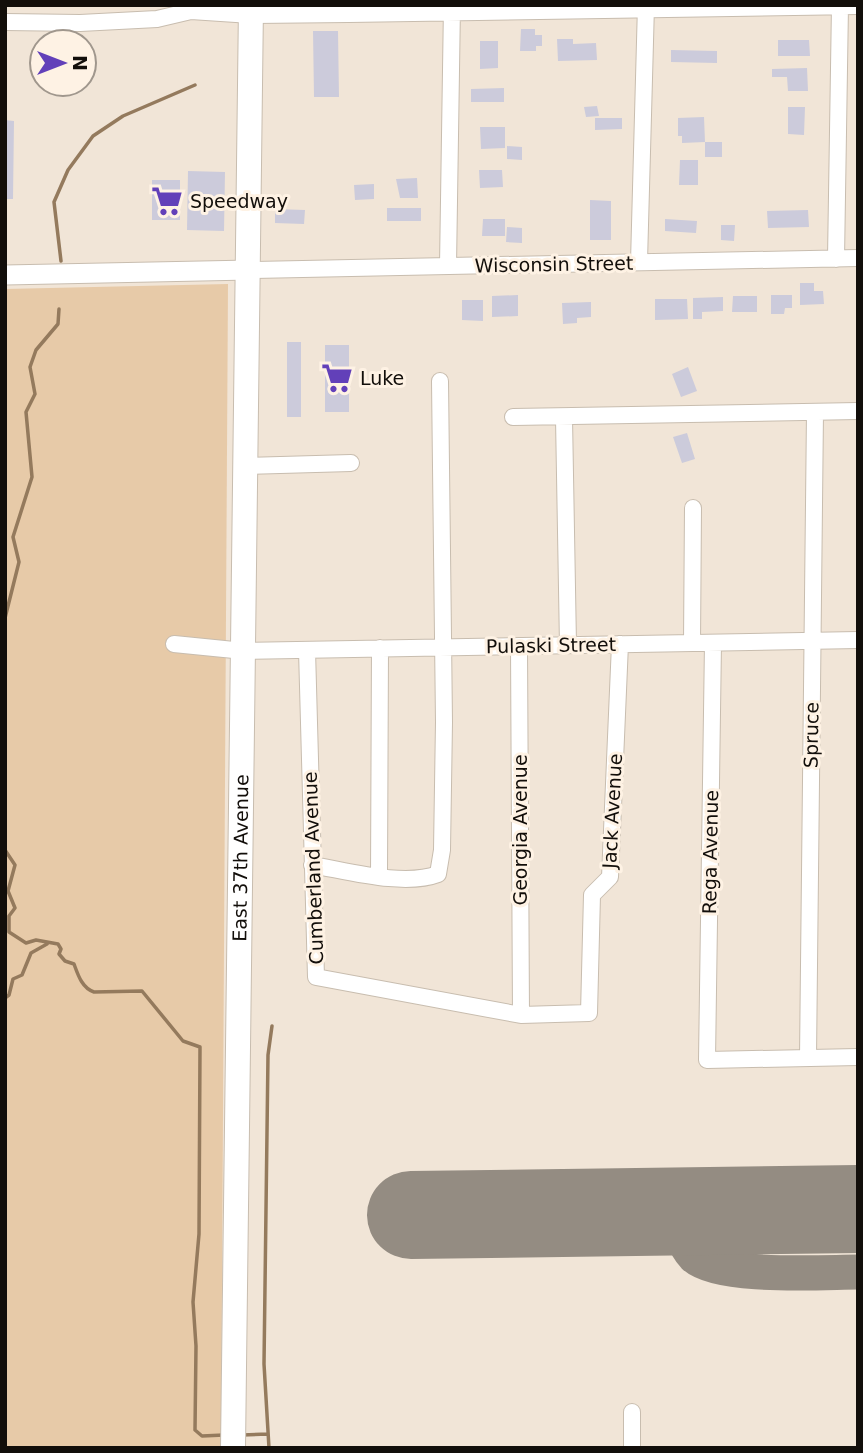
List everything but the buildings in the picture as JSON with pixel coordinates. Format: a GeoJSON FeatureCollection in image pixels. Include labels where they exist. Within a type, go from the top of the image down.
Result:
{"type":"FeatureCollection","features":[{"type":"Feature","properties":{"kind":"main road","name":"East 37th Avenue"},"geometry":{"type":"LineString","coordinates":[[233,1448],[245,466],[250,270],[251,10]]}},
{"type":"Feature","properties":{"kind":"street"},"geometry":{"type":"LineString","coordinates":[[836,258],[840,6]]}},
{"type":"Feature","properties":{"kind":"street"},"geometry":{"type":"LineString","coordinates":[[5,22],[80,23],[157,19],[190,8],[251,10],[858,6]]}},
{"type":"Feature","properties":{"kind":"street"},"geometry":{"type":"LineString","coordinates":[[639,262],[645,8]]}},
{"type":"Feature","properties":{"kind":"street"},"geometry":{"type":"LineString","coordinates":[[448,266],[452,9]]}},
{"type":"Feature","properties":{"kind":"street","name":"Wisconsin Street"},"geometry":{"type":"LineString","coordinates":[[250,270],[858,258]]}},
{"type":"Feature","properties":{"kind":"street"},"geometry":{"type":"LineString","coordinates":[[5,275],[250,270]]}},
{"type":"Feature","properties":{"kind":"street"},"geometry":{"type":"LineString","coordinates":[[312,865],[379,877],[426,878],[438,874],[442,850],[440,381]]}},
{"type":"Feature","properties":{"kind":"street"},"geometry":{"type":"LineString","coordinates":[[513,418],[858,411]]}},
{"type":"Feature","properties":{"kind":"street","name":"Spruce"},"geometry":{"type":"LineString","coordinates":[[808,1058],[815,412]]}},
{"type":"Feature","properties":{"kind":"street"},"geometry":{"type":"LineString","coordinates":[[564,418],[568,645]]}},
{"type":"Feature","properties":{"kind":"street"},"geometry":{"type":"LineString","coordinates":[[245,466],[351,463]]}},
{"type":"Feature","properties":{"kind":"street"},"geometry":{"type":"LineString","coordinates":[[692,643],[693,508]]}},
{"type":"Feature","properties":{"kind":"street","name":"Pulaski Street"},"geometry":{"type":"LineString","coordinates":[[174,644],[244,651],[858,640]]}},
{"type":"Feature","properties":{"kind":"street","name":"Rega Avenue"},"geometry":{"type":"LineString","coordinates":[[713,643],[707,1060],[808,1058]]}},
{"type":"Feature","properties":{"kind":"street","name":"Jack Avenue"},"geometry":{"type":"LineString","coordinates":[[589,1013],[592,895],[610,877],[620,644]]}},
{"type":"Feature","properties":{"kind":"street","name":"Georgia Avenue"},"geometry":{"type":"LineString","coordinates":[[519,646],[521,1015]]}},
{"type":"Feature","properties":{"kind":"street"},"geometry":{"type":"LineString","coordinates":[[379,877],[380,648]]}},
{"type":"Feature","properties":{"kind":"street","name":"Cumberland Avenue"},"geometry":{"type":"LineString","coordinates":[[307,649],[316,978],[521,1015],[589,1013]]}},
{"type":"Feature","properties":{"kind":"street"},"geometry":{"type":"LineString","coordinates":[[808,1058],[858,1057]]}},
{"type":"Feature","properties":{"kind":"street"},"geometry":{"type":"LineString","coordinates":[[632,1412],[632,1448]]}},
{"type":"Feature","properties":{"kind":"shaded area"},"geometry":{"type":"Polygon","coordinates":[[[228,284],[221,1448],[5,1448],[5,289],[228,284]]]}},
{"type":"Feature","properties":{"kind":"waterway"},"geometry":{"type":"LineString","coordinates":[[61,261],[54,202],[68,170],[93,136],[123,116],[195,85]]}},
{"type":"Feature","properties":{"kind":"waterway"},"geometry":{"type":"LineString","coordinates":[[5,618],[19,562],[13,537],[32,477],[26,412],[35,394],[30,367],[36,350],[58,324],[59,309]]}},
{"type":"Feature","properties":{"kind":"waterway"},"geometry":{"type":"LineString","coordinates":[[5,850],[15,865],[8,891],[15,908],[9,916],[9,932],[26,943],[36,940],[58,944],[61,949],[59,954],[65,961],[74,964],[83,984],[94,992],[142,991],[183,1041],[200,1047],[199,1234],[193,1302],[196,1346],[195,1430],[202,1436],[224,1435]]}},
{"type":"Feature","properties":{"kind":"waterway"},"geometry":{"type":"LineString","coordinates":[[5,998],[9,995],[13,979],[22,975],[31,953],[47,944]]}},
{"type":"Feature","properties":{"kind":"waterway"},"geometry":{"type":"LineString","coordinates":[[269,1448],[264,1364],[268,1055],[272,1026]]}},
{"type":"Feature","properties":{"kind":"waterway"},"geometry":{"type":"LineString","coordinates":[[242,1435],[268,1434]]}},
{"type":"Feature","properties":{"kind":"taxiway"},"geometry":{"type":"LineString","coordinates":[[679,1211],[687,1246],[694,1256],[707,1263],[725,1268],[772,1273],[858,1272]]}},
{"type":"Feature","properties":{"kind":"runway"},"geometry":{"type":"LineString","coordinates":[[411,1215],[858,1209]]}},
{"type":"Feature","properties":{"kind":"place","name":"Speedway"},"geometry":{"type":"Point","coordinates":[167,201]}},
{"type":"Feature","properties":{"kind":"place","name":"Luke"},"geometry":{"type":"Point","coordinates":[337,378]}}]}
